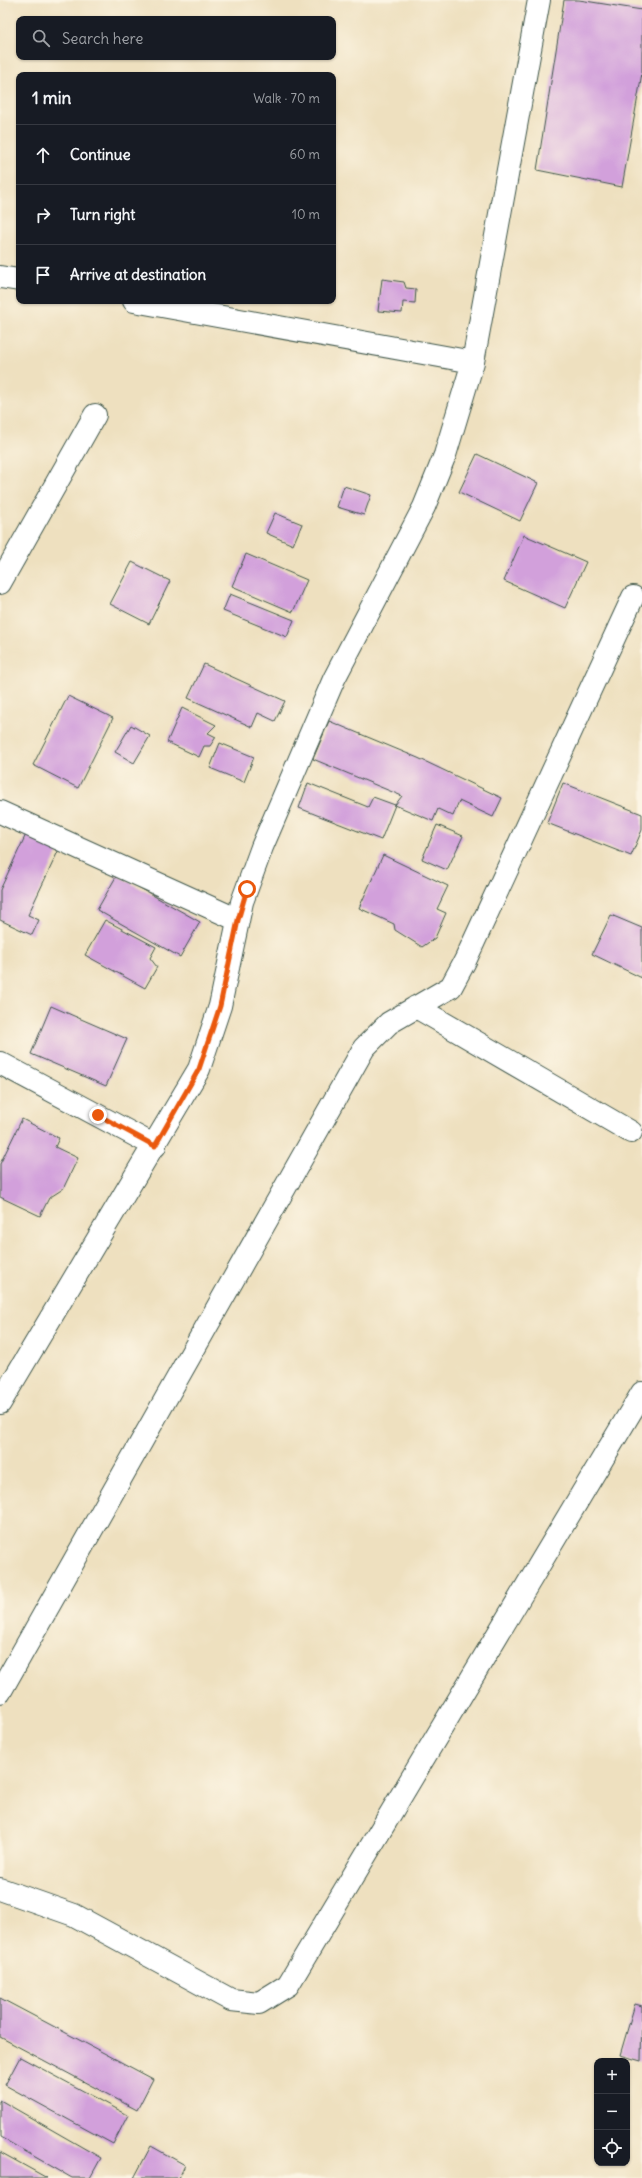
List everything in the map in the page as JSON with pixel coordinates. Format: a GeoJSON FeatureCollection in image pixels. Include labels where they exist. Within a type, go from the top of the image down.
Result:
{"type":"FeatureCollection","features":[{"type":"Feature","properties":{"kind":"street"},"geometry":{"type":"LineString","coordinates":[[0,1403],[155,1146],[199,1069],[220,1006],[242,902],[262,847],[334,679],[424,507],[445,455],[473,362],[539,0]]}},
{"type":"Feature","properties":{"kind":"street"},"geometry":{"type":"LineString","coordinates":[[0,277],[16,280]]}},
{"type":"Feature","properties":{"kind":"street"},"geometry":{"type":"LineString","coordinates":[[151,304],[473,362]]}},
{"type":"Feature","properties":{"kind":"street"},"geometry":{"type":"LineString","coordinates":[[0,583],[96,415]]}},
{"type":"Feature","properties":{"kind":"street"},"geometry":{"type":"LineString","coordinates":[[0,1692],[364,1048],[389,1023],[451,987],[465,960],[633,597]]}},
{"type":"Feature","properties":{"kind":"street"},"geometry":{"type":"LineString","coordinates":[[0,812],[238,920]]}},
{"type":"Feature","properties":{"kind":"street"},"geometry":{"type":"LineString","coordinates":[[416,1007],[631,1132]]}},
{"type":"Feature","properties":{"kind":"street"},"geometry":{"type":"LineString","coordinates":[[0,1063],[155,1146]]}},
{"type":"Feature","properties":{"kind":"street"},"geometry":{"type":"LineString","coordinates":[[0,1889],[74,1915],[231,2000],[259,2003],[288,1985],[642,1393]]}},
{"type":"Feature","properties":{"kind":"building"},"geometry":{"type":"Polygon","coordinates":[[[564,0],[579,0],[642,10],[642,73],[622,187],[537,170],[564,0]]]}},
{"type":"Feature","properties":{"kind":"building"},"geometry":{"type":"Polygon","coordinates":[[[382,279],[404,282],[406,288],[416,289],[415,303],[403,302],[402,313],[378,311],[382,279]]]}},
{"type":"Feature","properties":{"kind":"building"},"geometry":{"type":"Polygon","coordinates":[[[477,454],[538,483],[520,521],[459,492],[477,454]]]}},
{"type":"Feature","properties":{"kind":"building"},"geometry":{"type":"Polygon","coordinates":[[[344,486],[371,495],[364,515],[337,507],[344,486]]]}},
{"type":"Feature","properties":{"kind":"building"},"geometry":{"type":"Polygon","coordinates":[[[275,513],[302,524],[293,545],[266,533],[275,513]]]}},
{"type":"Feature","properties":{"kind":"building"},"geometry":{"type":"Polygon","coordinates":[[[524,535],[586,562],[565,608],[504,581],[524,535]]]}},
{"type":"Feature","properties":{"kind":"building"},"geometry":{"type":"Polygon","coordinates":[[[246,554],[307,580],[293,612],[232,586],[246,554]]]}},
{"type":"Feature","properties":{"kind":"building"},"geometry":{"type":"Polygon","coordinates":[[[132,562],[170,581],[149,624],[110,604],[132,562]]]}},
{"type":"Feature","properties":{"kind":"building"},"geometry":{"type":"Polygon","coordinates":[[[230,594],[294,620],[287,637],[223,611],[230,594]]]}},
{"type":"Feature","properties":{"kind":"building"},"geometry":{"type":"Polygon","coordinates":[[[204,664],[285,701],[275,721],[258,713],[252,727],[188,698],[204,664]]]}},
{"type":"Feature","properties":{"kind":"building"},"geometry":{"type":"Polygon","coordinates":[[[68,696],[113,718],[78,788],[33,765],[68,696]]]}},
{"type":"Feature","properties":{"kind":"building"},"geometry":{"type":"Polygon","coordinates":[[[182,708],[216,725],[208,733],[216,737],[210,746],[204,746],[199,757],[167,742],[182,708]]]}},
{"type":"Feature","properties":{"kind":"building"},"geometry":{"type":"Polygon","coordinates":[[[329,721],[418,758],[502,798],[493,817],[459,801],[453,816],[438,809],[433,821],[395,805],[402,796],[313,759],[329,721]]]}},
{"type":"Feature","properties":{"kind":"building"},"geometry":{"type":"Polygon","coordinates":[[[131,725],[150,736],[134,763],[115,752],[131,725]]]}},
{"type":"Feature","properties":{"kind":"building"},"geometry":{"type":"Polygon","coordinates":[[[220,743],[254,757],[244,782],[210,768],[220,743]]]}},
{"type":"Feature","properties":{"kind":"building"},"geometry":{"type":"Polygon","coordinates":[[[308,783],[368,807],[373,797],[395,805],[381,840],[299,808],[308,783]]]}},
{"type":"Feature","properties":{"kind":"building"},"geometry":{"type":"Polygon","coordinates":[[[563,783],[642,814],[642,830],[631,856],[547,823],[563,783]]]}},
{"type":"Feature","properties":{"kind":"building"},"geometry":{"type":"Polygon","coordinates":[[[437,825],[463,836],[447,870],[422,859],[437,825]]]}},
{"type":"Feature","properties":{"kind":"building"},"geometry":{"type":"Polygon","coordinates":[[[29,828],[62,843],[28,915],[39,920],[32,935],[0,920],[0,890],[29,828]]]}},
{"type":"Feature","properties":{"kind":"building"},"geometry":{"type":"Polygon","coordinates":[[[383,855],[448,886],[437,909],[446,913],[435,938],[422,947],[395,930],[394,924],[359,908],[383,855]]]}},
{"type":"Feature","properties":{"kind":"building"},"geometry":{"type":"Polygon","coordinates":[[[117,875],[200,922],[180,957],[97,910],[117,875]]]}},
{"type":"Feature","properties":{"kind":"building"},"geometry":{"type":"Polygon","coordinates":[[[611,915],[642,928],[642,978],[592,954],[611,915]]]}},
{"type":"Feature","properties":{"kind":"building"},"geometry":{"type":"Polygon","coordinates":[[[105,920],[156,947],[150,958],[157,967],[145,988],[85,955],[105,920]]]}},
{"type":"Feature","properties":{"kind":"building"},"geometry":{"type":"Polygon","coordinates":[[[51,1006],[127,1039],[106,1086],[31,1054],[51,1006]]]}},
{"type":"Feature","properties":{"kind":"building"},"geometry":{"type":"Polygon","coordinates":[[[22,1119],[59,1138],[55,1147],[78,1158],[63,1189],[49,1198],[40,1216],[0,1197],[0,1164],[22,1119]]]}},
{"type":"Feature","properties":{"kind":"building"},"geometry":{"type":"Polygon","coordinates":[[[0,1998],[153,2079],[137,2110],[0,2037],[0,1998]]]}},
{"type":"Feature","properties":{"kind":"building"},"geometry":{"type":"Polygon","coordinates":[[[635,2004],[642,2006],[641,2061],[620,2055],[635,2004]]]}},
{"type":"Feature","properties":{"kind":"building"},"geometry":{"type":"Polygon","coordinates":[[[20,2057],[128,2115],[113,2144],[5,2085],[20,2057]]]}},
{"type":"Feature","properties":{"kind":"building"},"geometry":{"type":"Polygon","coordinates":[[[0,2100],[101,2158],[90,2178],[72,2178],[0,2137],[0,2100]]]}},
{"type":"Feature","properties":{"kind":"building"},"geometry":{"type":"Polygon","coordinates":[[[151,2146],[185,2165],[179,2178],[134,2178],[151,2146]]]}},
{"type":"Feature","properties":{"kind":"building"},"geometry":{"type":"Polygon","coordinates":[[[0,2152],[47,2178],[0,2178],[0,2152]]]}},
{"type":"Feature","properties":{"kind":"route"},"geometry":{"type":"LineString","coordinates":[[98,1115],[155,1146],[199,1069],[220,1006],[242,902],[247,889]]}}]}
